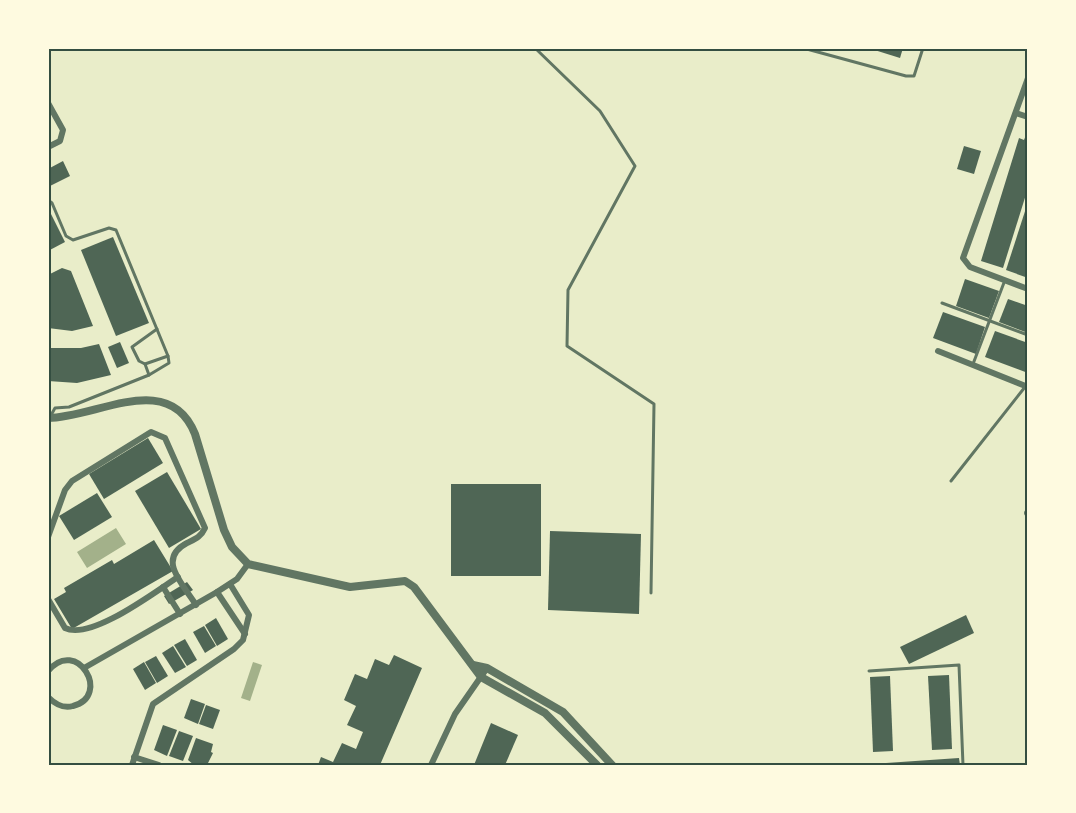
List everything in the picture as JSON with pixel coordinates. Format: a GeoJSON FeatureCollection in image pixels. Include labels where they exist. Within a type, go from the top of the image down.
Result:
{"type":"FeatureCollection","features":[{"type":"Feature","properties":{"kind":"street"},"geometry":{"type":"LineString","coordinates":[[1028,78],[963,258],[970,267],[1028,289]]}},
{"type":"Feature","properties":{"kind":"street"},"geometry":{"type":"LineString","coordinates":[[48,103],[63,130],[60,141],[48,147]]}},
{"type":"Feature","properties":{"kind":"street"},"geometry":{"type":"LineString","coordinates":[[1016,113],[1028,117]]}},
{"type":"Feature","properties":{"kind":"street"},"geometry":{"type":"LineString","coordinates":[[938,351],[1027,386]]}},
{"type":"Feature","properties":{"kind":"street"},"geometry":{"type":"LineString","coordinates":[[48,419],[71,417],[136,400],[162,402],[180,409],[190,422],[195,434],[224,530],[232,547],[248,564],[350,587],[405,581],[414,587],[481,676],[545,713],[597,765]]}},
{"type":"Feature","properties":{"kind":"street"},"geometry":{"type":"LineString","coordinates":[[48,537],[65,490],[72,481],[151,432],[159,434],[165,438],[205,528],[202,535],[176,549],[171,559],[178,577],[196,605]]}},
{"type":"Feature","properties":{"kind":"street"},"geometry":{"type":"LineString","coordinates":[[84,668],[230,584],[248,564]]}},
{"type":"Feature","properties":{"kind":"street"},"geometry":{"type":"LineString","coordinates":[[48,599],[65,628],[80,630],[110,620],[178,577]]}},
{"type":"Feature","properties":{"kind":"street"},"geometry":{"type":"LineString","coordinates":[[132,765],[153,704],[234,649],[245,635],[249,615],[230,584]]}},
{"type":"Feature","properties":{"kind":"street"},"geometry":{"type":"LineString","coordinates":[[163,587],[180,614]]}},
{"type":"Feature","properties":{"kind":"street"},"geometry":{"type":"LineString","coordinates":[[217,592],[245,635]]}},
{"type":"Feature","properties":{"kind":"street"},"geometry":{"type":"LineString","coordinates":[[48,671],[63,661],[71,660],[84,668],[91,681],[87,696],[76,705],[61,706],[48,697]]}},
{"type":"Feature","properties":{"kind":"street"},"geometry":{"type":"LineString","coordinates":[[472,665],[487,668],[563,712],[612,765]]}},
{"type":"Feature","properties":{"kind":"street"},"geometry":{"type":"LineString","coordinates":[[431,765],[455,714],[487,668]]}},
{"type":"Feature","properties":{"kind":"street"},"geometry":{"type":"LineString","coordinates":[[48,708],[54,703]]}},
{"type":"Feature","properties":{"kind":"street"},"geometry":{"type":"LineString","coordinates":[[134,757],[159,765]]}},
{"type":"Feature","properties":{"kind":"lane"},"geometry":{"type":"LineString","coordinates":[[535,48],[600,111],[635,166],[568,290],[567,346],[654,404],[651,592]]}},
{"type":"Feature","properties":{"kind":"lane"},"geometry":{"type":"LineString","coordinates":[[803,48],[906,76],[914,76],[918,71],[922,48]]}},
{"type":"Feature","properties":{"kind":"lane"},"geometry":{"type":"LineString","coordinates":[[48,200],[52,203],[66,236],[79,240],[114,228],[169,363],[164,369],[69,407],[55,408],[48,419]]}},
{"type":"Feature","properties":{"kind":"lane"},"geometry":{"type":"LineString","coordinates":[[973,364],[1005,280]]}},
{"type":"Feature","properties":{"kind":"lane"},"geometry":{"type":"LineString","coordinates":[[942,303],[1028,335]]}},
{"type":"Feature","properties":{"kind":"lane"},"geometry":{"type":"LineString","coordinates":[[149,375],[145,364],[139,361],[132,347],[157,329]]}},
{"type":"Feature","properties":{"kind":"lane"},"geometry":{"type":"LineString","coordinates":[[145,364],[168,356]]}},
{"type":"Feature","properties":{"kind":"lane"},"geometry":{"type":"LineString","coordinates":[[951,481],[1027,386]]}},
{"type":"Feature","properties":{"kind":"lane"},"geometry":{"type":"LineString","coordinates":[[1028,478],[1028,552]]}},
{"type":"Feature","properties":{"kind":"lane"},"geometry":{"type":"LineString","coordinates":[[869,671],[959,665],[963,765]]}},
{"type":"Feature","properties":{"kind":"shaded area"},"geometry":{"type":"Polygon","coordinates":[[[116,528],[126,544],[87,568],[77,552],[116,528]]]}},
{"type":"Feature","properties":{"kind":"shaded area"},"geometry":{"type":"Polygon","coordinates":[[[253,662],[262,665],[250,701],[241,698],[253,662]]]}},
{"type":"Feature","properties":{"kind":"building"},"geometry":{"type":"Polygon","coordinates":[[[868,48],[903,48],[900,58],[868,48]]]}},
{"type":"Feature","properties":{"kind":"building"},"geometry":{"type":"Polygon","coordinates":[[[1028,130],[1028,188],[1003,268],[981,261],[1019,138],[1024,140],[1028,130]]]}},
{"type":"Feature","properties":{"kind":"building"},"geometry":{"type":"Polygon","coordinates":[[[964,146],[981,151],[974,174],[957,169],[964,146]]]}},
{"type":"Feature","properties":{"kind":"building"},"geometry":{"type":"Polygon","coordinates":[[[63,161],[70,176],[48,187],[48,169],[63,161]]]}},
{"type":"Feature","properties":{"kind":"building"},"geometry":{"type":"Polygon","coordinates":[[[1028,202],[1028,278],[1006,270],[1028,202]]]}},
{"type":"Feature","properties":{"kind":"building"},"geometry":{"type":"Polygon","coordinates":[[[50,212],[65,242],[48,251],[48,213],[50,212]]]}},
{"type":"Feature","properties":{"kind":"building"},"geometry":{"type":"Polygon","coordinates":[[[113,237],[149,323],[116,336],[81,250],[113,237]]]}},
{"type":"Feature","properties":{"kind":"building"},"geometry":{"type":"Polygon","coordinates":[[[62,268],[71,271],[93,326],[72,331],[48,328],[48,275],[62,268]]]}},
{"type":"Feature","properties":{"kind":"building"},"geometry":{"type":"Polygon","coordinates":[[[965,279],[999,291],[989,318],[956,306],[965,279]]]}},
{"type":"Feature","properties":{"kind":"building"},"geometry":{"type":"Polygon","coordinates":[[[1008,299],[1028,306],[1028,333],[999,322],[1008,299]]]}},
{"type":"Feature","properties":{"kind":"building"},"geometry":{"type":"Polygon","coordinates":[[[943,312],[985,327],[976,354],[933,338],[943,312]]]}},
{"type":"Feature","properties":{"kind":"building"},"geometry":{"type":"Polygon","coordinates":[[[995,331],[1028,343],[1028,373],[985,357],[995,331]]]}},
{"type":"Feature","properties":{"kind":"building"},"geometry":{"type":"Polygon","coordinates":[[[120,342],[129,363],[117,368],[108,347],[120,342]]]}},
{"type":"Feature","properties":{"kind":"building"},"geometry":{"type":"Polygon","coordinates":[[[99,344],[111,375],[77,383],[48,381],[48,348],[81,348],[99,344]]]}},
{"type":"Feature","properties":{"kind":"building"},"geometry":{"type":"Polygon","coordinates":[[[148,438],[163,463],[104,499],[89,474],[148,438]]]}},
{"type":"Feature","properties":{"kind":"building"},"geometry":{"type":"Polygon","coordinates":[[[167,472],[201,529],[169,548],[135,491],[167,472]]]}},
{"type":"Feature","properties":{"kind":"building"},"geometry":{"type":"Polygon","coordinates":[[[451,484],[541,484],[541,576],[451,576],[451,484]]]}},
{"type":"Feature","properties":{"kind":"building"},"geometry":{"type":"Polygon","coordinates":[[[97,493],[112,517],[74,540],[59,516],[97,493]]]}},
{"type":"Feature","properties":{"kind":"building"},"geometry":{"type":"Polygon","coordinates":[[[550,531],[641,534],[639,614],[548,610],[550,531]]]}},
{"type":"Feature","properties":{"kind":"building"},"geometry":{"type":"Polygon","coordinates":[[[154,540],[173,571],[72,629],[54,599],[66,592],[64,588],[112,560],[114,564],[154,540]]]}},
{"type":"Feature","properties":{"kind":"building"},"geometry":{"type":"Polygon","coordinates":[[[187,582],[193,590],[169,604],[164,596],[187,582]]]}},
{"type":"Feature","properties":{"kind":"building"},"geometry":{"type":"Polygon","coordinates":[[[966,615],[974,633],[909,664],[900,647],[966,615]]]}},
{"type":"Feature","properties":{"kind":"building"},"geometry":{"type":"Polygon","coordinates":[[[216,618],[228,639],[217,646],[205,625],[216,618]]]}},
{"type":"Feature","properties":{"kind":"building"},"geometry":{"type":"Polygon","coordinates":[[[204,626],[216,646],[205,653],[193,632],[204,626]]]}},
{"type":"Feature","properties":{"kind":"building"},"geometry":{"type":"Polygon","coordinates":[[[185,639],[197,660],[187,666],[174,645],[185,639]]]}},
{"type":"Feature","properties":{"kind":"building"},"geometry":{"type":"Polygon","coordinates":[[[173,646],[186,667],[175,673],[162,653],[173,646]]]}},
{"type":"Feature","properties":{"kind":"building"},"geometry":{"type":"Polygon","coordinates":[[[394,655],[422,668],[380,765],[318,765],[321,757],[333,762],[342,743],[356,749],[363,732],[347,725],[356,706],[344,700],[355,674],[367,679],[375,659],[389,665],[394,655]]]}},
{"type":"Feature","properties":{"kind":"building"},"geometry":{"type":"Polygon","coordinates":[[[156,656],[168,676],[157,683],[145,662],[156,656]]]}},
{"type":"Feature","properties":{"kind":"building"},"geometry":{"type":"Polygon","coordinates":[[[144,662],[156,683],[145,690],[133,669],[144,662]]]}},
{"type":"Feature","properties":{"kind":"building"},"geometry":{"type":"Polygon","coordinates":[[[949,675],[952,749],[932,750],[928,676],[949,675]]]}},
{"type":"Feature","properties":{"kind":"building"},"geometry":{"type":"Polygon","coordinates":[[[890,676],[893,751],[873,752],[870,677],[890,676]]]}},
{"type":"Feature","properties":{"kind":"building"},"geometry":{"type":"Polygon","coordinates":[[[191,699],[205,704],[198,724],[184,718],[191,699]]]}},
{"type":"Feature","properties":{"kind":"building"},"geometry":{"type":"Polygon","coordinates":[[[206,705],[220,710],[213,729],[199,724],[206,705]]]}},
{"type":"Feature","properties":{"kind":"building"},"geometry":{"type":"Polygon","coordinates":[[[491,723],[518,735],[505,765],[474,765],[491,723]]]}},
{"type":"Feature","properties":{"kind":"building"},"geometry":{"type":"Polygon","coordinates":[[[163,725],[177,730],[167,756],[154,750],[163,725]]]}},
{"type":"Feature","properties":{"kind":"building"},"geometry":{"type":"Polygon","coordinates":[[[179,731],[193,736],[183,761],[169,756],[179,731]]]}},
{"type":"Feature","properties":{"kind":"building"},"geometry":{"type":"Polygon","coordinates":[[[196,738],[213,744],[211,752],[213,753],[207,765],[194,765],[188,760],[196,738]]]}},
{"type":"Feature","properties":{"kind":"building"},"geometry":{"type":"Polygon","coordinates":[[[959,758],[960,765],[886,765],[886,763],[959,758]]]}}]}
